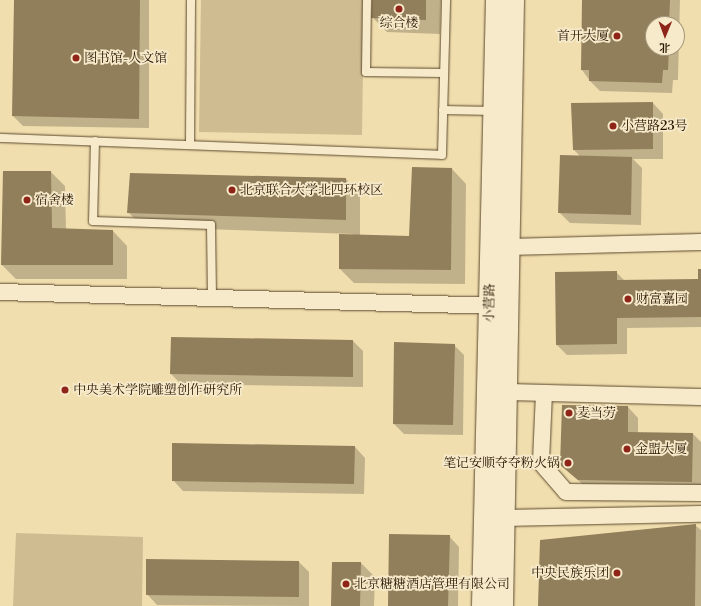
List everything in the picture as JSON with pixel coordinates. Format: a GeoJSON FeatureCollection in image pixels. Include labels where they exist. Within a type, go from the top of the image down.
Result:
{"type":"FeatureCollection","features":[{"type":"Feature","properties":{"kind":"street","name":"小营路"},"geometry":{"type":"LineString","coordinates":[[497,0],[491,266],[498,306],[507,392],[502,606]]}},
{"type":"Feature","properties":{"kind":"street","name":"小营路"},"geometry":{"type":"LineString","coordinates":[[483,606],[498,306],[508,247],[513,0]]}},
{"type":"Feature","properties":{"kind":"street"},"geometry":{"type":"LineString","coordinates":[[491,266],[508,247],[701,242]]}},
{"type":"Feature","properties":{"kind":"street"},"geometry":{"type":"LineString","coordinates":[[0,292],[498,306]]}},
{"type":"Feature","properties":{"kind":"street"},"geometry":{"type":"LineString","coordinates":[[507,392],[701,396]]}},
{"type":"Feature","properties":{"kind":"street"},"geometry":{"type":"LineString","coordinates":[[544,393],[541,463],[566,492],[701,493]]}},
{"type":"Feature","properties":{"kind":"street"},"geometry":{"type":"LineString","coordinates":[[504,518],[701,514]]}},
{"type":"Feature","properties":{"kind":"lane"},"geometry":{"type":"LineString","coordinates":[[190,145],[191,0]]}},
{"type":"Feature","properties":{"kind":"lane"},"geometry":{"type":"LineString","coordinates":[[367,0],[366,72],[444,73]]}},
{"type":"Feature","properties":{"kind":"lane"},"geometry":{"type":"LineString","coordinates":[[0,138],[442,155],[446,0]]}},
{"type":"Feature","properties":{"kind":"lane"},"geometry":{"type":"LineString","coordinates":[[443,110],[495,111]]}},
{"type":"Feature","properties":{"kind":"lane"},"geometry":{"type":"LineString","coordinates":[[95,141],[93,221],[211,225],[212,298]]}},
{"type":"Feature","properties":{"kind":"shaded area"},"geometry":{"type":"Polygon","coordinates":[[[201,0],[364,0],[362,135],[199,132],[201,0]]]}},
{"type":"Feature","properties":{"kind":"shaded area"},"geometry":{"type":"Polygon","coordinates":[[[16,533],[143,537],[142,606],[13,606],[16,533]]]}},
{"type":"Feature","properties":{"kind":"building","name":"图书馆-人文馆"},"geometry":{"type":"Polygon","coordinates":[[[14,0],[140,0],[139,119],[12,116],[14,0]]]}},
{"type":"Feature","properties":{"kind":"building","name":"综合楼"},"geometry":{"type":"Polygon","coordinates":[[[372,0],[426,0],[426,20],[371,18],[372,0]]]}},
{"type":"Feature","properties":{"kind":"building","name":"首开大厦"},"geometry":{"type":"Polygon","coordinates":[[[582,0],[670,0],[669,16],[645,16],[645,56],[669,56],[668,70],[663,70],[662,83],[589,81],[589,70],[581,70],[582,0]]]}},
{"type":"Feature","properties":{"kind":"building","name":"小营路23号"},"geometry":{"type":"Polygon","coordinates":[[[653,102],[653,149],[573,150],[571,103],[653,102]]]}},
{"type":"Feature","properties":{"kind":"building"},"geometry":{"type":"Polygon","coordinates":[[[560,155],[632,157],[631,215],[558,213],[560,155]]]}},
{"type":"Feature","properties":{"kind":"building"},"geometry":{"type":"Polygon","coordinates":[[[412,167],[452,168],[451,270],[339,269],[339,234],[409,236],[412,167]]]}},
{"type":"Feature","properties":{"kind":"building","name":"宿舍楼"},"geometry":{"type":"Polygon","coordinates":[[[3,171],[51,171],[52,228],[113,230],[113,265],[1,265],[3,171]]]}},
{"type":"Feature","properties":{"kind":"building"},"geometry":{"type":"Polygon","coordinates":[[[130,173],[346,178],[346,220],[127,213],[130,173]]]}},
{"type":"Feature","properties":{"kind":"building","name":"财富嘉园"},"geometry":{"type":"Polygon","coordinates":[[[698,269],[701,269],[701,317],[617,318],[617,344],[556,345],[555,272],[617,271],[617,280],[698,279],[698,269]]]}},
{"type":"Feature","properties":{"kind":"building"},"geometry":{"type":"Polygon","coordinates":[[[171,337],[353,340],[353,377],[170,374],[171,337]]]}},
{"type":"Feature","properties":{"kind":"building"},"geometry":{"type":"Polygon","coordinates":[[[394,342],[455,344],[453,425],[393,424],[394,342]]]}},
{"type":"Feature","properties":{"kind":"building","name":"金盟大厦"},"geometry":{"type":"Polygon","coordinates":[[[562,405],[628,406],[628,432],[693,433],[692,482],[578,480],[560,465],[562,405]]]}},
{"type":"Feature","properties":{"kind":"building"},"geometry":{"type":"Polygon","coordinates":[[[172,443],[355,446],[354,484],[172,481],[172,443]]]}},
{"type":"Feature","properties":{"kind":"building","name":"中央民族乐团"},"geometry":{"type":"Polygon","coordinates":[[[696,524],[695,606],[538,606],[540,540],[696,524]]]}},
{"type":"Feature","properties":{"kind":"building"},"geometry":{"type":"Polygon","coordinates":[[[389,534],[450,535],[448,606],[388,606],[389,534]]]}},
{"type":"Feature","properties":{"kind":"building"},"geometry":{"type":"Polygon","coordinates":[[[146,559],[299,561],[299,597],[146,595],[146,559]]]}},
{"type":"Feature","properties":{"kind":"building","name":"北京糖糖酒店管理有限公司"},"geometry":{"type":"Polygon","coordinates":[[[332,562],[361,562],[360,606],[331,606],[332,562]]]}},
{"type":"Feature","properties":{"kind":"place","name":"综合楼"},"geometry":{"type":"Point","coordinates":[399,9]}},
{"type":"Feature","properties":{"kind":"place","name":"首开大厦"},"geometry":{"type":"Point","coordinates":[617,36]}},
{"type":"Feature","properties":{"kind":"place","name":"图书馆-人文馆"},"geometry":{"type":"Point","coordinates":[76,58]}},
{"type":"Feature","properties":{"kind":"place","name":"小营路23号"},"geometry":{"type":"Point","coordinates":[613,126]}},
{"type":"Feature","properties":{"kind":"place","name":"北京联合大学北四环校区"},"geometry":{"type":"Point","coordinates":[232,190]}},
{"type":"Feature","properties":{"kind":"place","name":"宿舍楼"},"geometry":{"type":"Point","coordinates":[27,200]}},
{"type":"Feature","properties":{"kind":"place","name":"财富嘉园"},"geometry":{"type":"Point","coordinates":[628,299]}},
{"type":"Feature","properties":{"kind":"place","name":"中央美术学院雕塑创作研究所"},"geometry":{"type":"Point","coordinates":[65,390]}},
{"type":"Feature","properties":{"kind":"place","name":"麦当劳"},"geometry":{"type":"Point","coordinates":[569,413]}},
{"type":"Feature","properties":{"kind":"place","name":"金盟大厦"},"geometry":{"type":"Point","coordinates":[627,449]}},
{"type":"Feature","properties":{"kind":"place","name":"笔记安顺夺夺粉火锅"},"geometry":{"type":"Point","coordinates":[568,463]}},
{"type":"Feature","properties":{"kind":"place","name":"中央民族乐团"},"geometry":{"type":"Point","coordinates":[617,573]}},
{"type":"Feature","properties":{"kind":"place","name":"北京糖糖酒店管理有限公司"},"geometry":{"type":"Point","coordinates":[346,584]}}]}
